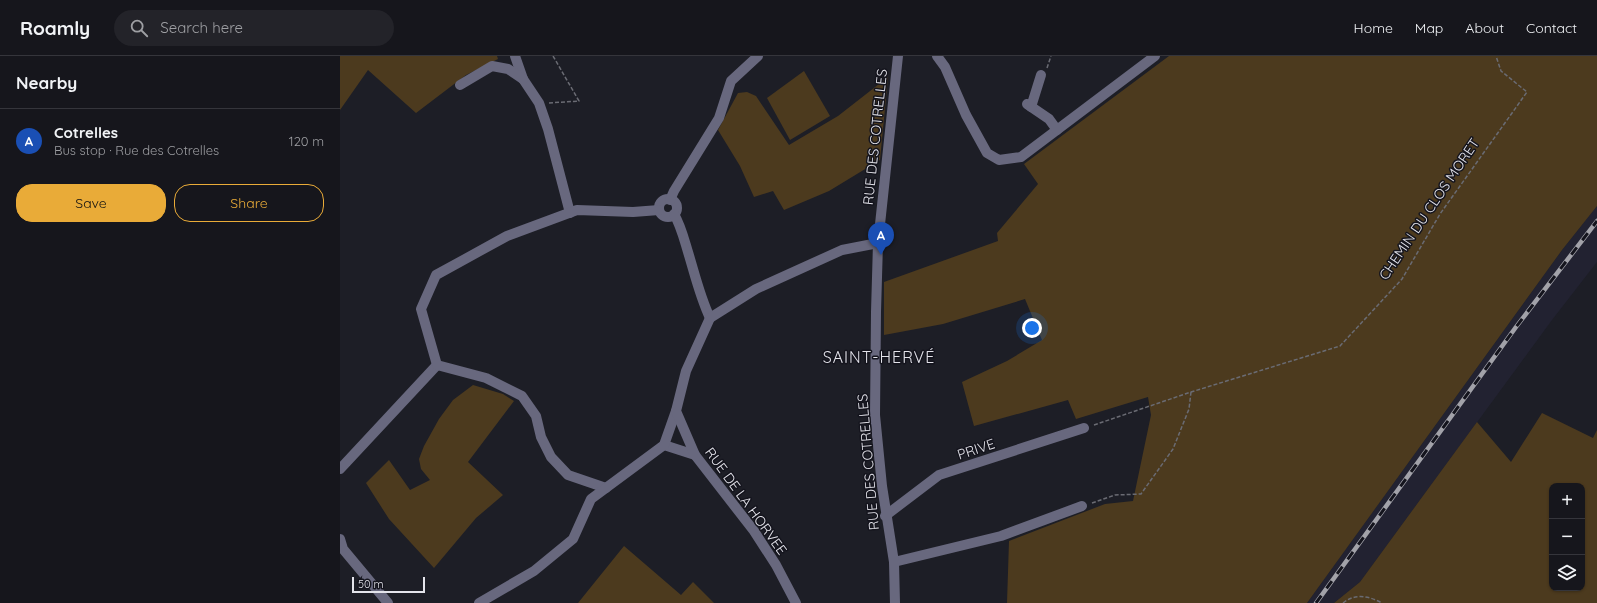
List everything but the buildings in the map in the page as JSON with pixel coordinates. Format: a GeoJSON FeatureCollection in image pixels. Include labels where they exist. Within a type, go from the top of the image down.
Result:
{"type":"FeatureCollection","features":[{"type":"Feature","properties":{"kind":"street"},"geometry":{"type":"LineString","coordinates":[[515,56],[523,79],[539,103],[548,129],[570,212]]}},
{"type":"Feature","properties":{"kind":"street"},"geometry":{"type":"LineString","coordinates":[[670,200],[719,118],[731,81],[758,56]]}},
{"type":"Feature","properties":{"kind":"street","name":"RUE DES COTRELLES"},"geometry":{"type":"LineString","coordinates":[[894,603],[894,562],[886,516],[875,416],[878,243],[898,56]]}},
{"type":"Feature","properties":{"kind":"street"},"geometry":{"type":"LineString","coordinates":[[937,56],[945,67],[966,115],[986,153],[999,160],[1021,157],[1148,58]]}},
{"type":"Feature","properties":{"kind":"street"},"geometry":{"type":"LineString","coordinates":[[460,85],[492,66],[508,69],[523,79]]}},
{"type":"Feature","properties":{"kind":"street"},"geometry":{"type":"LineString","coordinates":[[1041,75],[1029,105],[1049,119],[1057,130]]}},
{"type":"Feature","properties":{"kind":"street"},"geometry":{"type":"LineString","coordinates":[[659,210],[662,202],[670,200]]}},
{"type":"Feature","properties":{"kind":"street"},"geometry":{"type":"LineString","coordinates":[[437,365],[421,309],[436,275],[507,236],[570,212],[577,210],[633,212],[659,210],[665,216],[670,216],[676,211],[676,206],[670,200]]}},
{"type":"Feature","properties":{"kind":"street"},"geometry":{"type":"LineString","coordinates":[[674,214],[678,221],[702,302],[710,318]]}},
{"type":"Feature","properties":{"kind":"street"},"geometry":{"type":"LineString","coordinates":[[479,603],[534,571],[573,539],[590,499],[664,444],[676,411],[686,371],[710,318],[756,289],[842,250],[878,243]]}},
{"type":"Feature","properties":{"kind":"street"},"geometry":{"type":"LineString","coordinates":[[340,469],[437,365]]}},
{"type":"Feature","properties":{"kind":"street"},"geometry":{"type":"LineString","coordinates":[[437,365],[486,378],[522,396],[536,416],[541,437],[551,457],[568,475],[606,488]]}},
{"type":"Feature","properties":{"kind":"street","name":"RUE DE LA HORVEE"},"geometry":{"type":"LineString","coordinates":[[676,411],[695,455],[754,532],[776,565],[796,603]]}},
{"type":"Feature","properties":{"kind":"street","name":"PRIVE"},"geometry":{"type":"LineString","coordinates":[[886,516],[939,475],[1084,428]]}},
{"type":"Feature","properties":{"kind":"street"},"geometry":{"type":"LineString","coordinates":[[664,444],[695,455]]}},
{"type":"Feature","properties":{"kind":"street"},"geometry":{"type":"LineString","coordinates":[[894,562],[1001,536],[1082,506]]}},
{"type":"Feature","properties":{"kind":"street"},"geometry":{"type":"LineString","coordinates":[[340,539],[343,549],[388,603]]}},
{"type":"Feature","properties":{"kind":"path"},"geometry":{"type":"LineString","coordinates":[[539,103],[579,101],[553,56]]}},
{"type":"Feature","properties":{"kind":"path","name":"CHEMIN DU CLOS MORET"},"geometry":{"type":"LineString","coordinates":[[1084,428],[1191,392],[1340,346],[1402,279],[1440,214],[1527,92],[1501,71],[1496,56]]}},
{"type":"Feature","properties":{"kind":"path"},"geometry":{"type":"LineString","coordinates":[[1082,506],[1115,495],[1142,494],[1173,449],[1189,409],[1191,392]]}},
{"type":"Feature","properties":{"kind":"path"},"geometry":{"type":"LineString","coordinates":[[1343,603],[1356,596],[1371,597],[1382,603]]}},
{"type":"Feature","properties":{"kind":"shaded area"},"geometry":{"type":"Polygon","coordinates":[[[340,56],[497,56],[498,59],[466,75],[416,113],[368,70],[340,110],[340,56]]]}},
{"type":"Feature","properties":{"kind":"shaded area"},"geometry":{"type":"Polygon","coordinates":[[[1169,56],[1597,56],[1597,206],[1562,250],[1307,603],[1007,603],[1009,541],[1105,504],[1133,501],[1151,415],[1148,397],[1076,419],[1068,400],[974,426],[962,382],[1007,361],[1042,340],[1025,299],[943,324],[884,335],[884,282],[998,241],[997,233],[1038,184],[1024,164],[1169,56]]]}},
{"type":"Feature","properties":{"kind":"shaded area"},"geometry":{"type":"Polygon","coordinates":[[[804,71],[830,116],[790,140],[767,98],[804,71]]]}},
{"type":"Feature","properties":{"kind":"shaded area"},"geometry":{"type":"Polygon","coordinates":[[[888,77],[880,160],[829,191],[784,210],[773,191],[754,197],[740,166],[718,130],[738,93],[747,92],[756,96],[789,145],[838,116],[888,77]]]}},
{"type":"Feature","properties":{"kind":"shaded area"},"geometry":{"type":"Polygon","coordinates":[[[1597,206],[1597,262],[1552,320],[1360,582],[1334,603],[1307,603],[1562,250],[1597,206]]]}},
{"type":"Feature","properties":{"kind":"shaded area"},"geometry":{"type":"Polygon","coordinates":[[[473,385],[503,394],[514,401],[468,462],[503,495],[476,518],[434,568],[389,519],[366,483],[389,460],[410,490],[430,480],[421,469],[419,459],[424,446],[439,419],[453,400],[473,385]]]}},
{"type":"Feature","properties":{"kind":"shaded area"},"geometry":{"type":"Polygon","coordinates":[[[1542,413],[1593,438],[1597,430],[1597,603],[1334,603],[1360,582],[1477,422],[1511,462],[1542,413]]]}},
{"type":"Feature","properties":{"kind":"shaded area"},"geometry":{"type":"Polygon","coordinates":[[[624,546],[681,595],[693,582],[714,603],[578,603],[624,546]]]}},
{"type":"Feature","properties":{"kind":"railway"},"geometry":{"type":"LineString","coordinates":[[1316,603],[1516,327],[1597,221]]}},
{"type":"Feature","properties":{"kind":"place","name":"Cotrelles"},"geometry":{"type":"Point","coordinates":[881,255]}},
{"type":"Feature","properties":{"kind":"district","name":"SAINT-HERVÉ"},"geometry":{"type":"Point","coordinates":[879,357]}}]}
